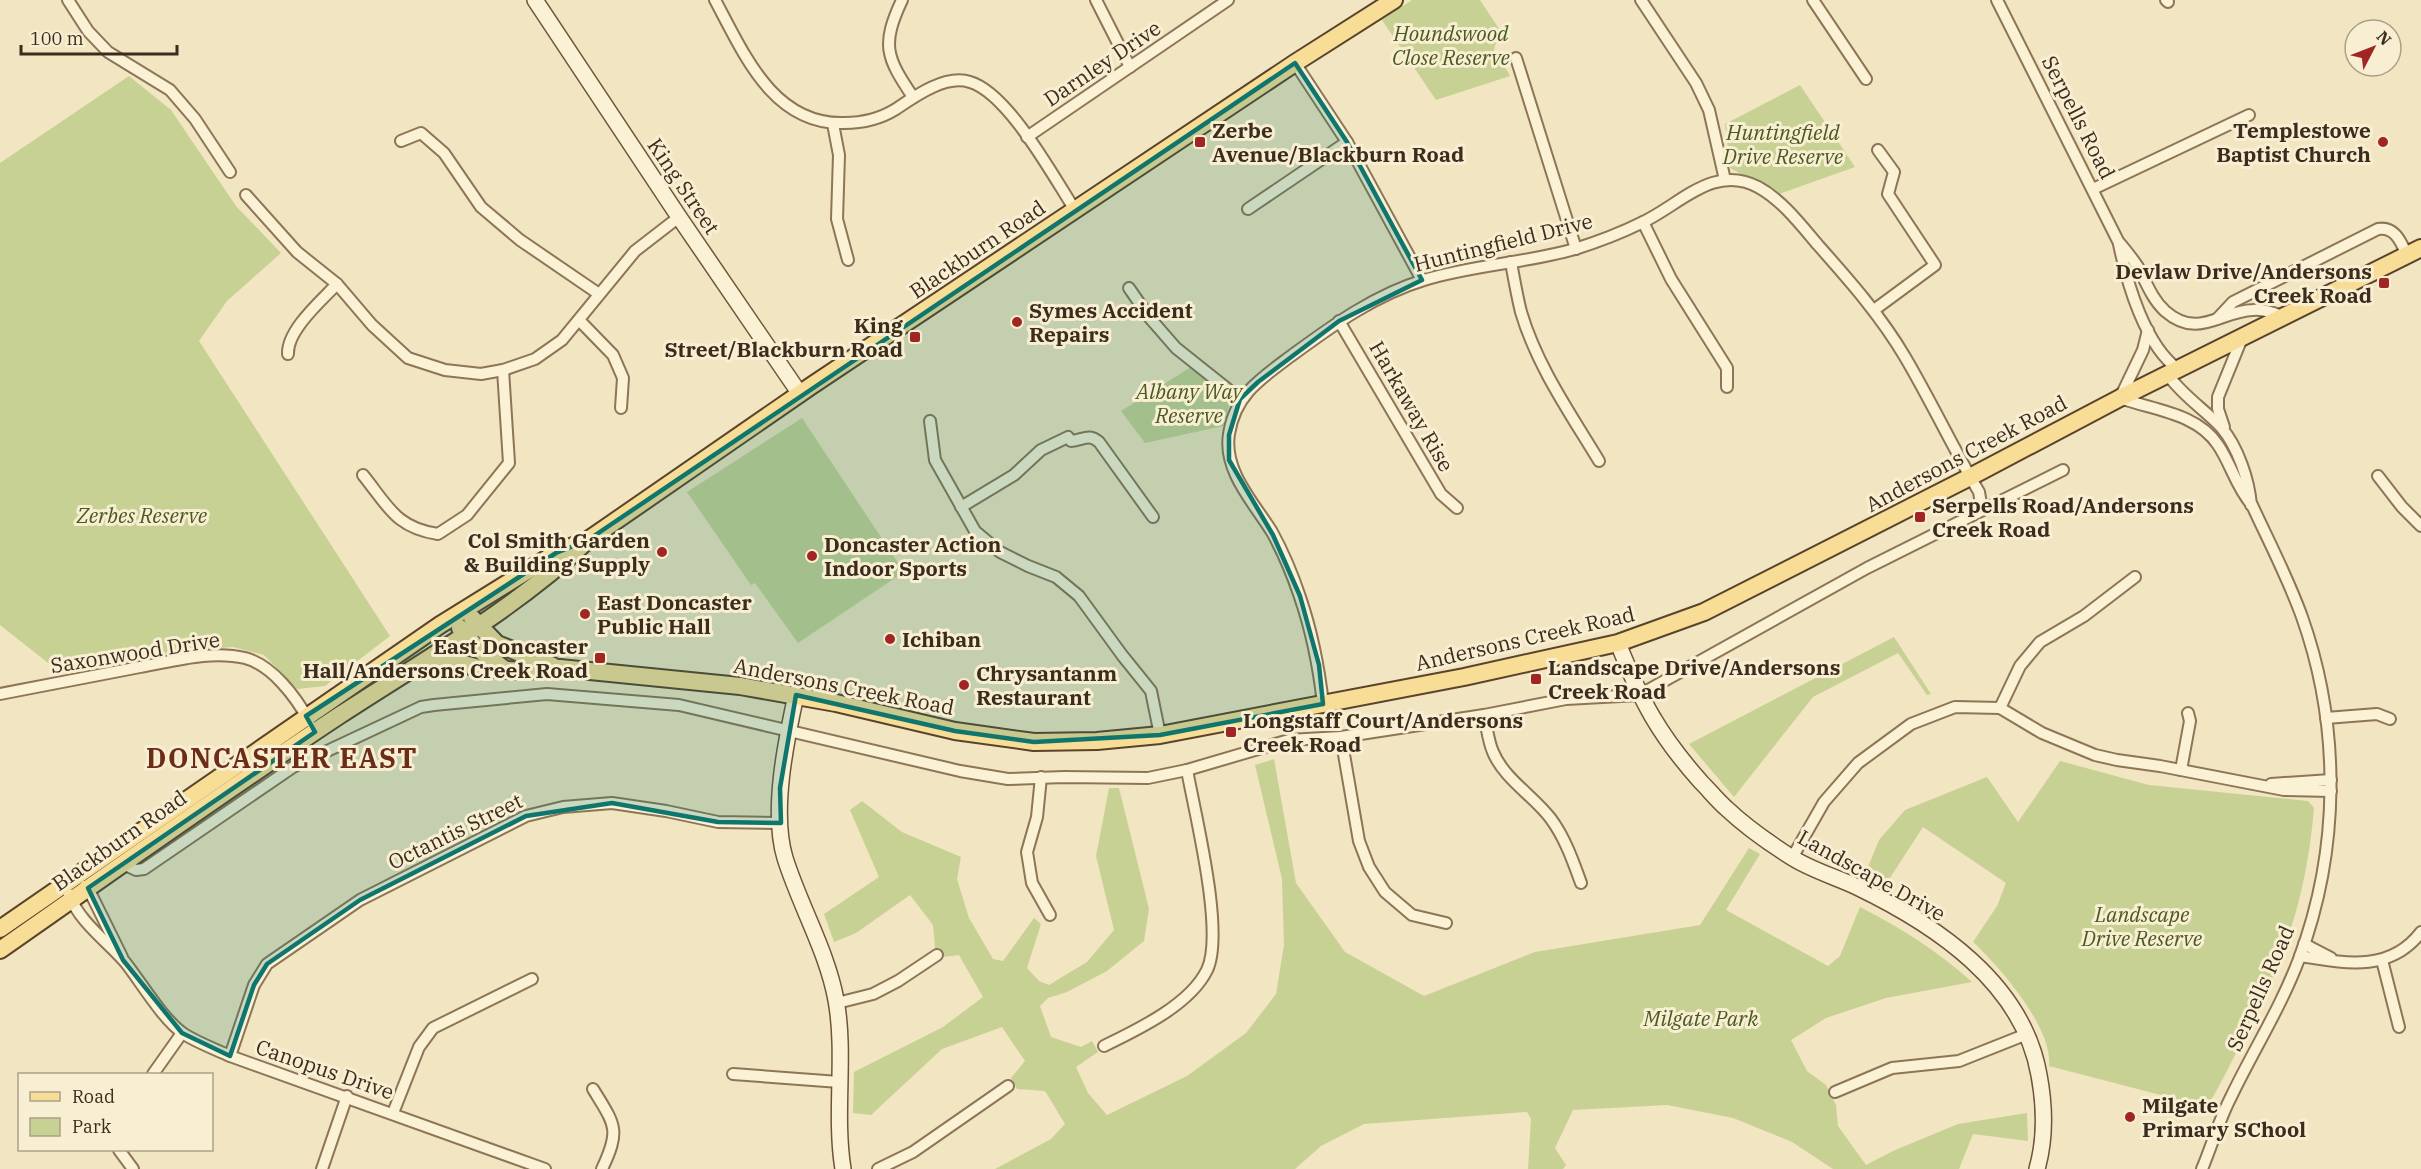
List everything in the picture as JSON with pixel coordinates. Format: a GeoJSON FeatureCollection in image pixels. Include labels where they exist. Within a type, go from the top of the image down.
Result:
{"type":"FeatureCollection","features":[{"type":"Feature","properties":{"kind":"main road","name":"Blackburn Road"},"geometry":{"type":"LineString","coordinates":[[2,945],[315,732],[471,631],[563,563],[588,540],[800,394],[1295,63],[1394,0]]}},
{"type":"Feature","properties":{"kind":"main road","name":"Andersons Creek Road"},"geometry":{"type":"LineString","coordinates":[[453,617],[471,631],[505,669],[524,671],[560,668],[740,686],[796,695],[955,730],[1034,742],[1097,741],[1160,735],[1464,677],[1618,643],[1704,612],[2120,398],[2414,251]]}},
{"type":"Feature","properties":{"kind":"main road","name":"Blackburn Road"},"geometry":{"type":"LineString","coordinates":[[0,929],[306,716],[453,617],[555,553],[588,540]]}},
{"type":"Feature","properties":{"kind":"main road","name":"Andersons Creek Road"},"geometry":{"type":"LineString","coordinates":[[471,631],[508,650],[560,668]]}},
{"type":"Feature","properties":{"kind":"main road"},"geometry":{"type":"LineString","coordinates":[[433,656],[479,668],[505,669]]}},
{"type":"Feature","properties":{"kind":"street"},"geometry":{"type":"LineString","coordinates":[[68,0],[88,31],[108,52],[170,90],[195,119],[230,172]]}},
{"type":"Feature","properties":{"kind":"street","name":"King Street"},"geometry":{"type":"LineString","coordinates":[[536,0],[679,218],[800,394]]}},
{"type":"Feature","properties":{"kind":"street"},"geometry":{"type":"LineString","coordinates":[[715,0],[757,76],[779,101],[806,118],[833,124],[864,123],[892,111],[921,92],[947,82],[969,81],[993,94],[1027,137],[1075,210]]}},
{"type":"Feature","properties":{"kind":"street"},"geometry":{"type":"LineString","coordinates":[[902,0],[888,34],[889,55],[897,75],[913,97]]}},
{"type":"Feature","properties":{"kind":"street"},"geometry":{"type":"LineString","coordinates":[[1096,0],[1130,67]]}},
{"type":"Feature","properties":{"kind":"street","name":"Darnley Drive"},"geometry":{"type":"LineString","coordinates":[[1027,137],[1228,0]]}},
{"type":"Feature","properties":{"kind":"street"},"geometry":{"type":"LineString","coordinates":[[1641,0],[1696,83],[1709,110],[1725,180]]}},
{"type":"Feature","properties":{"kind":"street"},"geometry":{"type":"LineString","coordinates":[[1813,0],[1866,79]]}},
{"type":"Feature","properties":{"kind":"street","name":"Serpells Road"},"geometry":{"type":"LineString","coordinates":[[1998,0],[2118,241],[2164,310],[2186,322],[2201,323],[2250,310],[2265,311],[2284,317]]}},
{"type":"Feature","properties":{"kind":"street"},"geometry":{"type":"LineString","coordinates":[[1516,58],[1576,249]]}},
{"type":"Feature","properties":{"kind":"street"},"geometry":{"type":"LineString","coordinates":[[1295,63],[1347,142],[1422,280]]}},
{"type":"Feature","properties":{"kind":"street"},"geometry":{"type":"LineString","coordinates":[[2093,189],[2249,115]]}},
{"type":"Feature","properties":{"kind":"street"},"geometry":{"type":"LineString","coordinates":[[833,124],[839,154],[837,219],[848,260]]}},
{"type":"Feature","properties":{"kind":"street"},"geometry":{"type":"LineString","coordinates":[[401,141],[422,133],[444,153],[481,207],[520,240],[599,294]]}},
{"type":"Feature","properties":{"kind":"street"},"geometry":{"type":"LineString","coordinates":[[1248,209],[1347,142]]}},
{"type":"Feature","properties":{"kind":"street"},"geometry":{"type":"LineString","coordinates":[[1874,310],[1935,265],[1888,195],[1894,172],[1878,150]]}},
{"type":"Feature","properties":{"kind":"street","name":"Huntingfield Drive"},"geometry":{"type":"LineString","coordinates":[[1240,399],[1258,382],[1339,321],[1397,290],[1422,280],[1576,249],[1643,222],[1702,186],[1725,180],[1746,182],[1778,201],[1874,310],[1904,354],[1981,498],[1977,513]]}},
{"type":"Feature","properties":{"kind":"street"},"geometry":{"type":"LineString","coordinates":[[246,195],[297,252],[337,284],[372,325],[408,358],[445,370],[481,374],[503,370],[535,359],[562,340],[580,321],[635,251],[679,218]]}},
{"type":"Feature","properties":{"kind":"street"},"geometry":{"type":"LineString","coordinates":[[1643,222],[1671,279],[1727,368],[1727,387]]}},
{"type":"Feature","properties":{"kind":"street"},"geometry":{"type":"LineString","coordinates":[[2214,321],[2233,302],[2378,229],[2387,228],[2393,231],[2414,251]]}},
{"type":"Feature","properties":{"kind":"street","name":"Serpells Road"},"geometry":{"type":"LineString","coordinates":[[2118,241],[2128,282],[2148,330],[2173,373],[2181,392],[2218,424],[2229,440]]}},
{"type":"Feature","properties":{"kind":"street"},"geometry":{"type":"LineString","coordinates":[[1511,262],[1521,312],[1537,354],[1556,392],[1599,461]]}},
{"type":"Feature","properties":{"kind":"street"},"geometry":{"type":"LineString","coordinates":[[288,354],[297,327],[337,284]]}},
{"type":"Feature","properties":{"kind":"street"},"geometry":{"type":"LineString","coordinates":[[1130,288],[1149,317],[1176,348],[1240,399],[1229,435],[1229,460],[1273,535],[1300,596],[1319,665],[1323,704]]}},
{"type":"Feature","properties":{"kind":"street"},"geometry":{"type":"LineString","coordinates":[[580,321],[614,356],[623,378],[621,408]]}},
{"type":"Feature","properties":{"kind":"street","name":"Harkaway Rise"},"geometry":{"type":"LineString","coordinates":[[1339,321],[1441,494],[1457,508]]}},
{"type":"Feature","properties":{"kind":"street"},"geometry":{"type":"LineString","coordinates":[[2120,398],[2143,350],[2148,330]]}},
{"type":"Feature","properties":{"kind":"street","name":"Serpells Road"},"geometry":{"type":"LineString","coordinates":[[2202,1169],[2225,1110],[2282,998],[2300,956],[2323,873],[2331,786],[2326,718],[2314,658],[2302,617],[2252,505],[2241,492],[2230,454],[2229,440],[2218,412],[2217,400],[2242,338]]}},
{"type":"Feature","properties":{"kind":"street"},"geometry":{"type":"LineString","coordinates":[[363,475],[395,515],[407,526],[420,531],[438,534],[467,515],[509,463],[503,370]]}},
{"type":"Feature","properties":{"kind":"street","name":"Serpells Road"},"geometry":{"type":"LineString","coordinates":[[2120,398],[2192,421],[2230,454]]}},
{"type":"Feature","properties":{"kind":"street"},"geometry":{"type":"LineString","coordinates":[[930,421],[936,460],[975,531],[1000,552],[1056,577],[1079,596],[1151,691],[1160,735]]}},
{"type":"Feature","properties":{"kind":"street"},"geometry":{"type":"LineString","coordinates":[[961,507],[1014,475],[1041,450],[1068,437],[1071,441],[1088,436],[1099,442],[1154,517]]}},
{"type":"Feature","properties":{"kind":"street"},"geometry":{"type":"LineString","coordinates":[[123,864],[136,870],[144,869],[293,767],[421,707],[547,694],[679,705],[960,771],[1008,779],[1148,777],[1186,770],[1289,740],[1341,737],[1484,716],[1566,699],[1639,695],[1866,568],[2063,470]]}},
{"type":"Feature","properties":{"kind":"street"},"geometry":{"type":"LineString","coordinates":[[2378,476],[2402,507],[2421,526]]}},
{"type":"Feature","properties":{"kind":"street"},"geometry":{"type":"LineString","coordinates":[[2000,708],[2020,666],[2040,642],[2084,616],[2134,577]]}},
{"type":"Feature","properties":{"kind":"street","name":"Landscape Drive"},"geometry":{"type":"LineString","coordinates":[[1618,643],[1639,695],[1653,720],[1679,757],[1725,808],[1792,858],[1859,888],[1931,929],[1992,980],[2010,1004],[2027,1034],[2037,1061],[2045,1107],[2042,1151],[2037,1169]]}},
{"type":"Feature","properties":{"kind":"street","name":"Saxonwood Drive"},"geometry":{"type":"LineString","coordinates":[[0,694],[188,659],[230,656],[247,659],[264,668],[280,681],[315,732]]}},
{"type":"Feature","properties":{"kind":"street"},"geometry":{"type":"LineString","coordinates":[[796,695],[788,729],[780,788],[784,856],[831,978],[837,1003],[839,1082],[837,1112],[843,1169]]}},
{"type":"Feature","properties":{"kind":"street"},"geometry":{"type":"LineString","coordinates":[[1792,858],[1824,802],[1858,763],[1911,724],[1955,707],[2000,708],[2042,733],[2094,755],[2258,784],[2331,786]]}},
{"type":"Feature","properties":{"kind":"street"},"geometry":{"type":"LineString","coordinates":[[2181,770],[2190,721],[2188,713]]}},
{"type":"Feature","properties":{"kind":"street"},"geometry":{"type":"LineString","coordinates":[[2326,718],[2377,714],[2390,719]]}},
{"type":"Feature","properties":{"kind":"street"},"geometry":{"type":"LineString","coordinates":[[1484,716],[1493,753],[1509,776],[1538,802],[1553,821],[1566,844],[1581,883]]}},
{"type":"Feature","properties":{"kind":"street"},"geometry":{"type":"LineString","coordinates":[[1341,737],[1359,842],[1369,867],[1385,892],[1412,915],[1446,923]]}},
{"type":"Feature","properties":{"kind":"street"},"geometry":{"type":"LineString","coordinates":[[1104,1046],[1161,1016],[1189,992],[1207,970],[1214,935],[1210,900],[1186,770]]}},
{"type":"Feature","properties":{"kind":"street"},"geometry":{"type":"LineString","coordinates":[[1041,777],[1037,817],[1027,852],[1032,883],[1050,915]]}},
{"type":"Feature","properties":{"kind":"street","name":"Octantis Street"},"geometry":{"type":"LineString","coordinates":[[230,1056],[254,985],[267,964],[360,900],[526,816],[563,807],[612,803],[718,822],[781,823]]}},
{"type":"Feature","properties":{"kind":"street"},"geometry":{"type":"LineString","coordinates":[[68,881],[88,888]]}},
{"type":"Feature","properties":{"kind":"street","name":"Canopus Drive"},"geometry":{"type":"LineString","coordinates":[[68,881],[71,900],[182,1033],[230,1056],[347,1096],[544,1169]]}},
{"type":"Feature","properties":{"kind":"street","name":"Canopus Drive"},"geometry":{"type":"LineString","coordinates":[[88,888],[123,960]]}},
{"type":"Feature","properties":{"kind":"street"},"geometry":{"type":"LineString","coordinates":[[2300,956],[2364,964],[2382,960],[2404,949],[2421,932]]}},
{"type":"Feature","properties":{"kind":"street"},"geometry":{"type":"LineString","coordinates":[[2304,944],[2334,960]]}},
{"type":"Feature","properties":{"kind":"street"},"geometry":{"type":"LineString","coordinates":[[837,1003],[873,994],[898,981],[937,955]]}},
{"type":"Feature","properties":{"kind":"street"},"geometry":{"type":"LineString","coordinates":[[2382,960],[2399,1027]]}},
{"type":"Feature","properties":{"kind":"street"},"geometry":{"type":"LineString","coordinates":[[393,1113],[419,1047],[433,1028],[532,979]]}},
{"type":"Feature","properties":{"kind":"street"},"geometry":{"type":"LineString","coordinates":[[154,1073],[182,1033]]}},
{"type":"Feature","properties":{"kind":"street"},"geometry":{"type":"LineString","coordinates":[[1835,1092],[1892,1068],[1959,1061],[2027,1034]]}},
{"type":"Feature","properties":{"kind":"street"},"geometry":{"type":"LineString","coordinates":[[733,1074],[839,1082]]}},
{"type":"Feature","properties":{"kind":"street"},"geometry":{"type":"LineString","coordinates":[[878,1169],[913,1152],[1008,1086]]}},
{"type":"Feature","properties":{"kind":"street"},"geometry":{"type":"LineString","coordinates":[[593,1089],[614,1124],[612,1148],[602,1169]]}},
{"type":"Feature","properties":{"kind":"street"},"geometry":{"type":"LineString","coordinates":[[322,1169],[347,1096]]}},
{"type":"Feature","properties":{"kind":"street"},"geometry":{"type":"LineString","coordinates":[[120,1151],[133,1169]]}},
{"type":"Feature","properties":{"kind":"highlighted area"},"geometry":{"type":"Polygon","coordinates":[[[1295,63],[1347,142],[1422,280],[1339,321],[1258,382],[1240,399],[1229,435],[1229,460],[1273,535],[1300,596],[1319,665],[1323,704],[1160,735],[1034,742],[955,731],[796,695],[780,788],[781,823],[718,822],[612,803],[526,816],[360,900],[267,964],[254,985],[230,1056],[182,1033],[123,960],[88,888],[315,732],[306,716],[556,553],[588,540],[1295,63]]]}},
{"type":"Feature","properties":{"kind":"green space","name":"Houndswood Close Reserve"},"geometry":{"type":"Polygon","coordinates":[[[1412,0],[1480,0],[1503,35],[1494,47],[1494,52],[1510,76],[1436,100],[1382,20],[1412,0]]]}},
{"type":"Feature","properties":{"kind":"green space","name":"Zerbes Reserve"},"geometry":{"type":"Polygon","coordinates":[[[129,76],[171,110],[236,206],[281,253],[227,301],[199,341],[390,636],[325,686],[297,689],[264,655],[233,647],[194,650],[57,670],[0,625],[0,163],[129,76]]]}},
{"type":"Feature","properties":{"kind":"green space","name":"Huntingfield Drive Reserve"},"geometry":{"type":"Polygon","coordinates":[[[1800,85],[1855,167],[1779,194],[1730,168],[1725,124],[1800,85]]]}},
{"type":"Feature","properties":{"kind":"green space","name":"Albany Way Reserve"},"geometry":{"type":"Polygon","coordinates":[[[1191,367],[1232,397],[1223,426],[1145,443],[1121,411],[1191,367]]]}},
{"type":"Feature","properties":{"kind":"green space"},"geometry":{"type":"Polygon","coordinates":[[[802,418],[904,572],[798,643],[755,583],[751,585],[687,492],[802,418]]]}},
{"type":"Feature","properties":{"kind":"green space"},"geometry":{"type":"Polygon","coordinates":[[[1894,637],[1931,694],[1927,695],[1898,653],[1813,697],[1734,797],[1689,744],[1894,637]]]}},
{"type":"Feature","properties":{"kind":"green space","name":"Milgate Park"},"geometry":{"type":"Polygon","coordinates":[[[1274,759],[1296,883],[1345,952],[1424,996],[1535,952],[1700,925],[1749,848],[1760,854],[1726,910],[1828,966],[1840,956],[1860,907],[1919,941],[1972,982],[1886,998],[1826,1018],[1791,1040],[1807,1071],[1826,1085],[1836,1105],[1838,1126],[1866,1165],[1958,1124],[2027,1113],[2028,1141],[1973,1134],[1959,1169],[1833,1169],[1792,1142],[1733,1118],[1667,1105],[1573,1110],[1555,1148],[1566,1165],[1563,1169],[1528,1169],[1531,1119],[1527,1112],[1364,1124],[1321,1146],[1295,1169],[995,1169],[1051,1139],[1065,1124],[1045,1091],[1017,1089],[1011,1078],[1025,1061],[1002,1027],[942,1049],[871,1115],[853,1113],[854,1072],[943,1027],[983,997],[959,955],[943,957],[935,948],[933,925],[910,895],[856,933],[834,942],[824,914],[879,877],[850,810],[862,801],[902,832],[961,857],[957,879],[969,918],[993,959],[1003,961],[1034,918],[1041,924],[1027,968],[1039,981],[1049,985],[1087,962],[1114,930],[1096,856],[1109,788],[1119,788],[1149,909],[1144,941],[1107,971],[1067,992],[1048,998],[1040,1006],[1051,1037],[1081,1047],[1092,1041],[1098,1052],[1076,1067],[1088,1093],[1107,1115],[1187,1076],[1246,1033],[1276,994],[1284,945],[1282,879],[1255,765],[1274,759]]]}},
{"type":"Feature","properties":{"kind":"green space","name":"Landscape Drive Reserve"},"geometry":{"type":"Polygon","coordinates":[[[2060,761],[2149,785],[2308,801],[2314,808],[2305,872],[2291,929],[2257,1012],[2207,1107],[2049,1066],[2043,1034],[2023,999],[1973,942],[1997,906],[2006,883],[1923,827],[1886,884],[1866,872],[1879,840],[1905,810],[1987,777],[2018,822],[2060,761]]]}},
{"type":"Feature","properties":{"kind":"place","name":"Zerbe Avenue/Blackburn Road"},"geometry":{"type":"Point","coordinates":[1200,142]}},
{"type":"Feature","properties":{"kind":"place","name":"Templestowe Baptist Church"},"geometry":{"type":"Point","coordinates":[2383,142]}},
{"type":"Feature","properties":{"kind":"place","name":"Devlaw Drive/Andersons Creek Road"},"geometry":{"type":"Point","coordinates":[2384,283]}},
{"type":"Feature","properties":{"kind":"place","name":"Symes Accident Repairs"},"geometry":{"type":"Point","coordinates":[1017,322]}},
{"type":"Feature","properties":{"kind":"place","name":"King Street/Blackburn Road"},"geometry":{"type":"Point","coordinates":[915,337]}},
{"type":"Feature","properties":{"kind":"place","name":"Serpells Road/Andersons Creek Road"},"geometry":{"type":"Point","coordinates":[1920,517]}},
{"type":"Feature","properties":{"kind":"place","name":"Col Smith Garden & Building Supply"},"geometry":{"type":"Point","coordinates":[662,552]}},
{"type":"Feature","properties":{"kind":"place","name":"Doncaster Action Indoor Sports"},"geometry":{"type":"Point","coordinates":[812,556]}},
{"type":"Feature","properties":{"kind":"place","name":"East Doncaster Public Hall"},"geometry":{"type":"Point","coordinates":[585,614]}},
{"type":"Feature","properties":{"kind":"place","name":"Ichiban"},"geometry":{"type":"Point","coordinates":[890,639]}},
{"type":"Feature","properties":{"kind":"place","name":"East Doncaster Hall/Andersons Creek Road"},"geometry":{"type":"Point","coordinates":[600,658]}},
{"type":"Feature","properties":{"kind":"place","name":"Landscape Drive/Andersons Creek Road"},"geometry":{"type":"Point","coordinates":[1536,679]}},
{"type":"Feature","properties":{"kind":"place","name":"Chrysantanm Restaurant"},"geometry":{"type":"Point","coordinates":[964,685]}},
{"type":"Feature","properties":{"kind":"place","name":"Longstaff Court/Andersons Creek Road"},"geometry":{"type":"Point","coordinates":[1231,732]}},
{"type":"Feature","properties":{"kind":"place","name":"Milgate Primary SChool"},"geometry":{"type":"Point","coordinates":[2130,1117]}},
{"type":"Feature","properties":{"kind":"district","name":"DONCASTER EAST"},"geometry":{"type":"Point","coordinates":[282,757]}}]}
